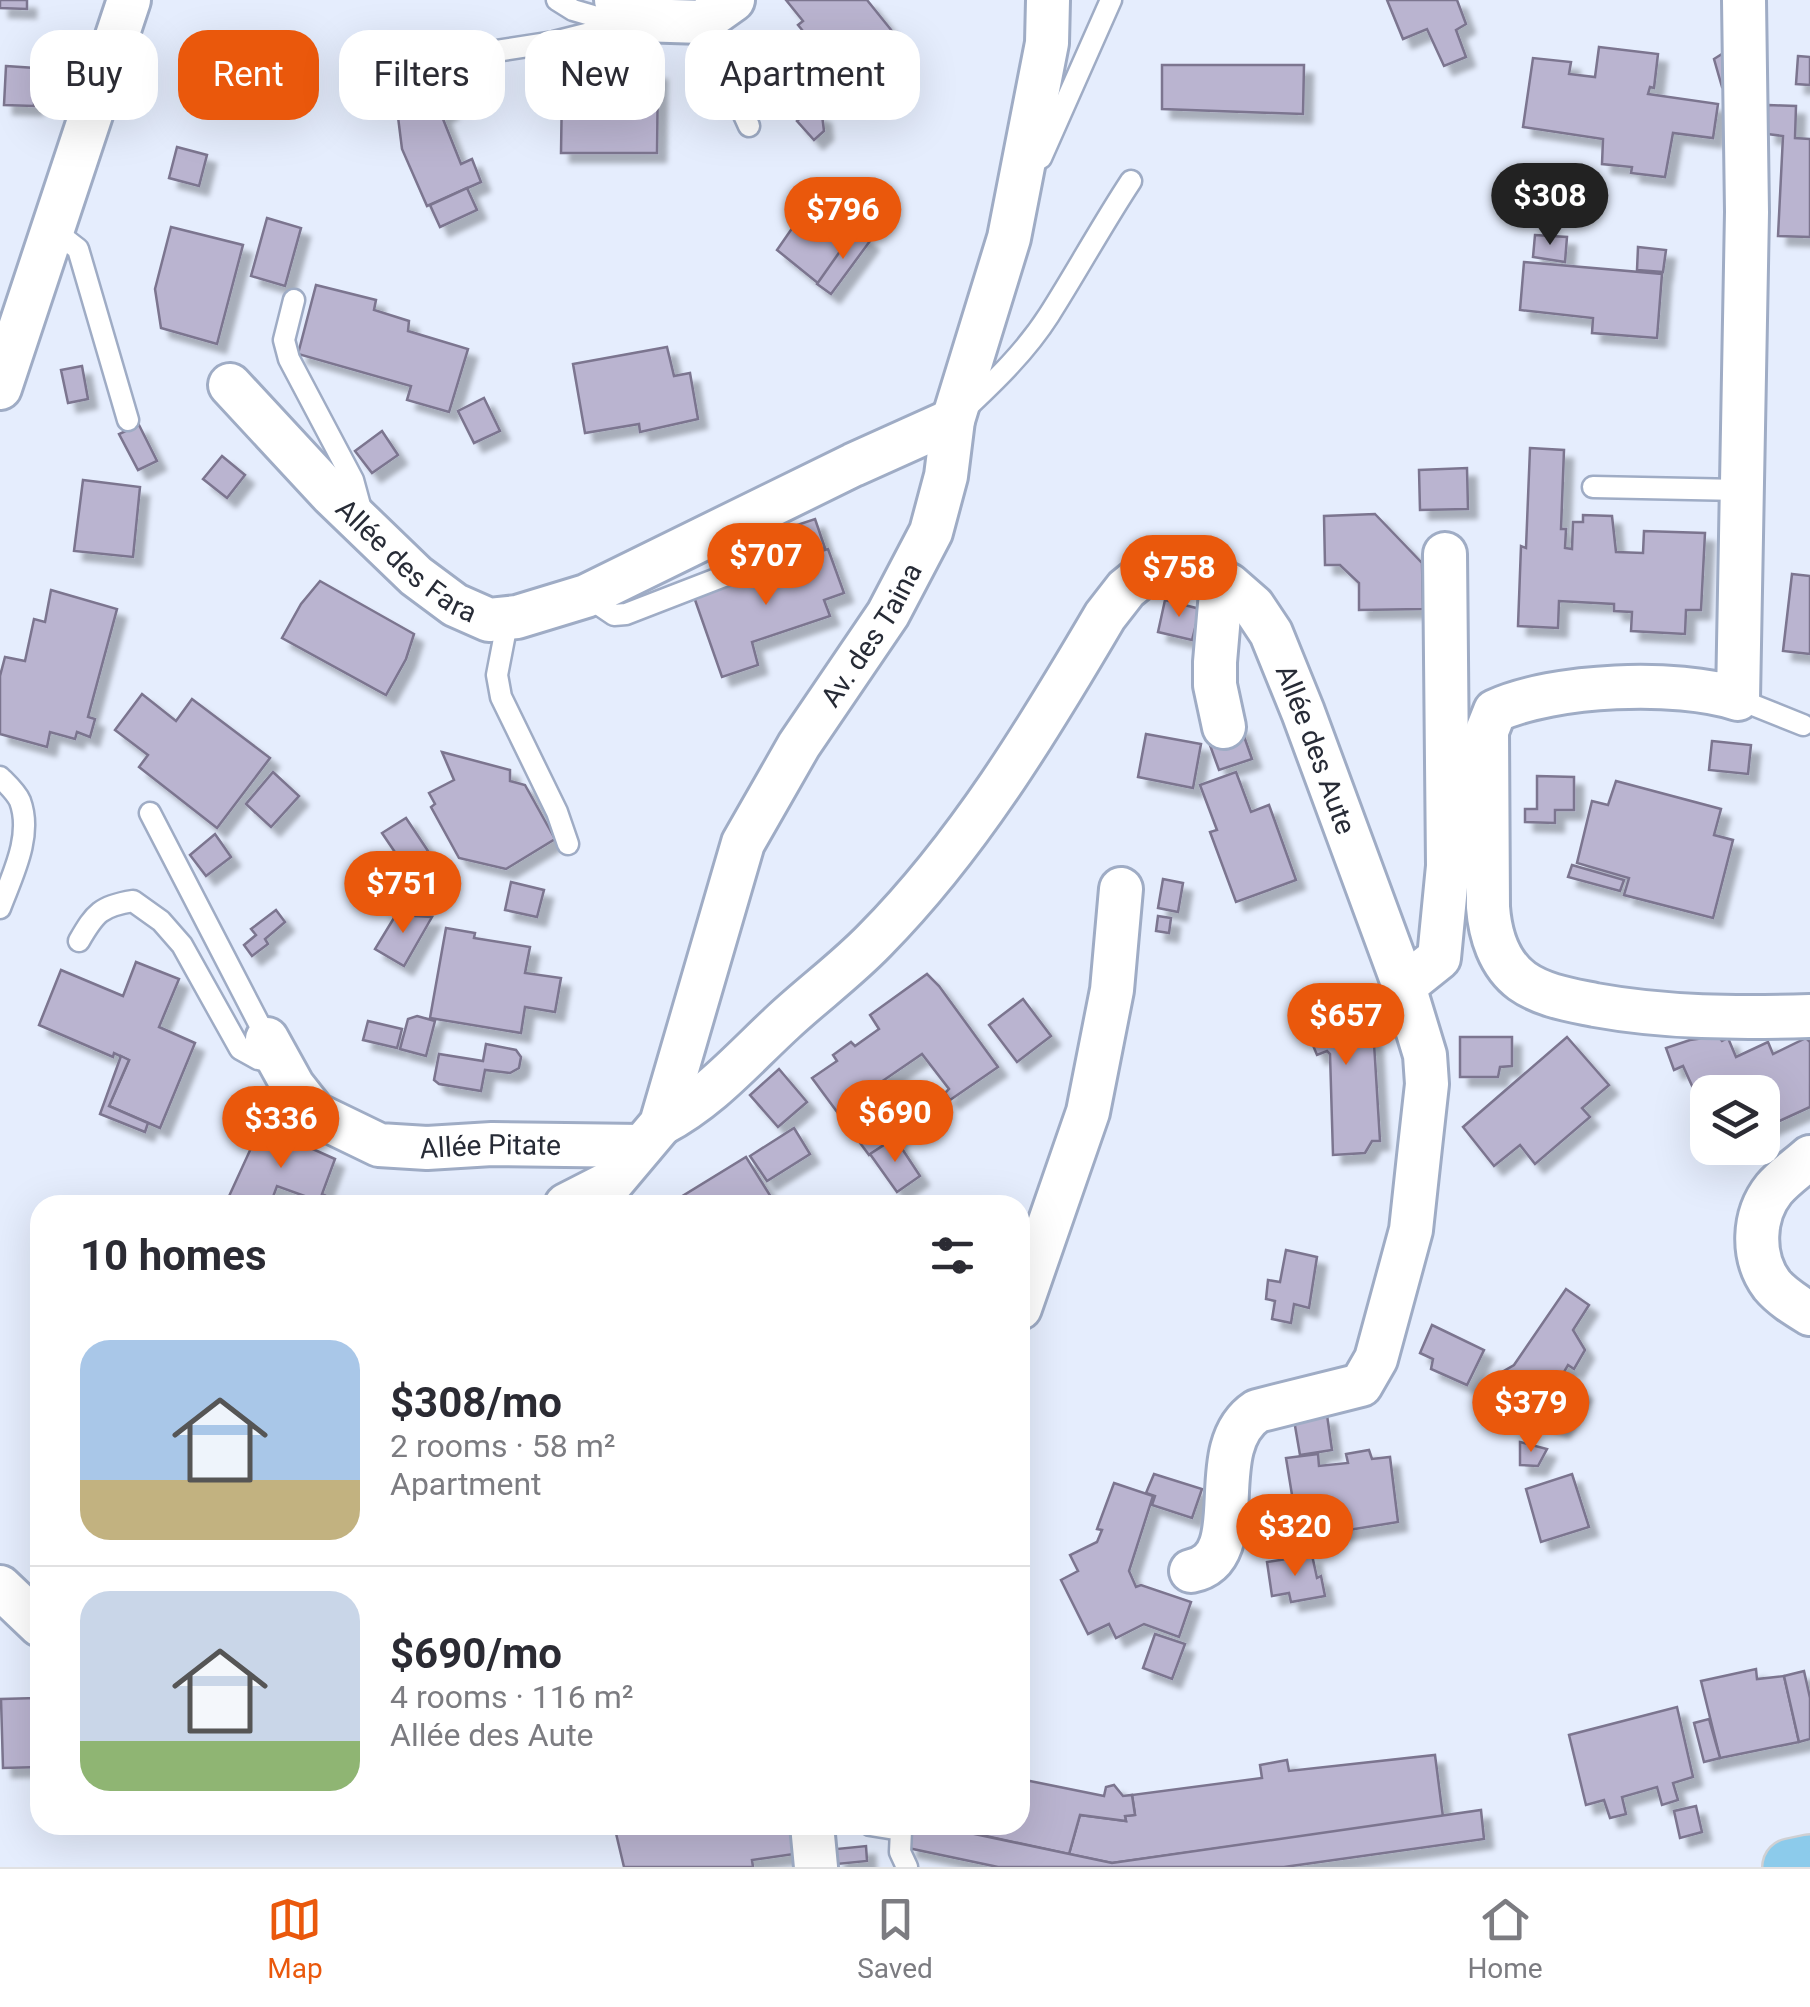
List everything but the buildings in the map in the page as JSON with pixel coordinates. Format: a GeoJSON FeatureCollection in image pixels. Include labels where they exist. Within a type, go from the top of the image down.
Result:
{"type":"FeatureCollection","features":[{"type":"Feature","properties":{"kind":"main road"},"geometry":{"type":"LineString","coordinates":[[1791,1867],[1810,1864]]}},
{"type":"Feature","properties":{"kind":"street"},"geometry":{"type":"LineString","coordinates":[[0,388],[129,0]]}},
{"type":"Feature","properties":{"kind":"street","name":"Av. des Taina"},"geometry":{"type":"LineString","coordinates":[[588,1195],[613,1181],[651,1135],[743,843],[799,745],[911,575],[931,532],[946,476],[953,420],[1009,238],[1047,43],[1048,0]]}},
{"type":"Feature","properties":{"kind":"street"},"geometry":{"type":"LineString","coordinates":[[1744,0],[1747,212],[1738,700],[1701,689],[1662,686],[1526,699],[1494,711],[1487,731],[1490,932],[1508,969],[1524,983],[1560,998],[1646,1014],[1810,1016]]}},
{"type":"Feature","properties":{"kind":"street"},"geometry":{"type":"LineString","coordinates":[[617,11],[640,20],[717,11]]}},
{"type":"Feature","properties":{"kind":"street","name":"Allée des Fara"},"geometry":{"type":"LineString","coordinates":[[230,385],[332,495],[416,576],[455,605],[489,620],[586,596],[953,420]]}},
{"type":"Feature","properties":{"kind":"street"},"geometry":{"type":"LineString","coordinates":[[1404,986],[1439,958],[1448,866],[1445,554]]}},
{"type":"Feature","properties":{"kind":"street","name":"Allée des Aute"},"geometry":{"type":"LineString","coordinates":[[651,1135],[729,1077],[783,1022],[876,940],[984,809],[1105,616],[1126,590],[1147,572],[1185,567],[1222,581],[1254,606],[1270,633],[1404,986],[1425,1055],[1427,1084],[1411,1230],[1376,1359],[1361,1385],[1257,1411],[1244,1420],[1232,1440],[1225,1529],[1217,1556],[1205,1568],[1192,1571]]}},
{"type":"Feature","properties":{"kind":"street"},"geometry":{"type":"LineString","coordinates":[[1222,581],[1215,685],[1224,727]]}},
{"type":"Feature","properties":{"kind":"street"},"geometry":{"type":"LineString","coordinates":[[1030,1279],[1088,1112],[1112,990],[1121,890]]}},
{"type":"Feature","properties":{"kind":"street","name":"Allée Pitate"},"geometry":{"type":"LineString","coordinates":[[274,1051],[315,1114],[380,1145],[427,1148],[651,1135]]}},
{"type":"Feature","properties":{"kind":"street"},"geometry":{"type":"LineString","coordinates":[[1810,1158],[1774,1189],[1758,1215],[1757,1234],[1762,1262],[1772,1284],[1810,1314]]}},
{"type":"Feature","properties":{"kind":"street"},"geometry":{"type":"LineString","coordinates":[[0,1588],[30,1616]]}},
{"type":"Feature","properties":{"kind":"street"},"geometry":{"type":"LineString","coordinates":[[813,1835],[816,1867]]}},
{"type":"Feature","properties":{"kind":"lane"},"geometry":{"type":"LineString","coordinates":[[557,0],[573,10],[617,11]]}},
{"type":"Feature","properties":{"kind":"lane"},"geometry":{"type":"LineString","coordinates":[[1025,162],[1040,159],[1111,0]]}},
{"type":"Feature","properties":{"kind":"lane"},"geometry":{"type":"LineString","coordinates":[[505,49],[594,32],[617,11]]}},
{"type":"Feature","properties":{"kind":"lane"},"geometry":{"type":"LineString","coordinates":[[717,11],[749,126]]}},
{"type":"Feature","properties":{"kind":"lane","name":"Allée des Fara"},"geometry":{"type":"LineString","coordinates":[[953,420],[1007,370],[1048,317],[1131,181]]}},
{"type":"Feature","properties":{"kind":"lane"},"geometry":{"type":"LineString","coordinates":[[51,228],[78,249],[128,420]]}},
{"type":"Feature","properties":{"kind":"lane"},"geometry":{"type":"LineString","coordinates":[[294,300],[284,340],[288,360],[353,480],[365,525]]}},
{"type":"Feature","properties":{"kind":"lane"},"geometry":{"type":"LineString","coordinates":[[1593,487],[1740,490]]}},
{"type":"Feature","properties":{"kind":"lane"},"geometry":{"type":"LineString","coordinates":[[586,596],[614,615],[626,614],[776,556]]}},
{"type":"Feature","properties":{"kind":"lane"},"geometry":{"type":"LineString","coordinates":[[508,618],[497,674],[501,697],[557,812],[568,844]]}},
{"type":"Feature","properties":{"kind":"lane"},"geometry":{"type":"LineString","coordinates":[[1738,700],[1803,725]]}},
{"type":"Feature","properties":{"kind":"lane"},"geometry":{"type":"LineString","coordinates":[[0,777],[19,798],[24,819],[21,850],[0,908]]}},
{"type":"Feature","properties":{"kind":"lane"},"geometry":{"type":"LineString","coordinates":[[80,941],[92,919],[109,904],[133,901],[161,921],[182,945],[240,1050],[258,1059],[274,1051],[150,813]]}},
{"type":"Feature","properties":{"kind":"lane"},"geometry":{"type":"LineString","coordinates":[[901,1835],[900,1852],[907,1867]]}}]}
